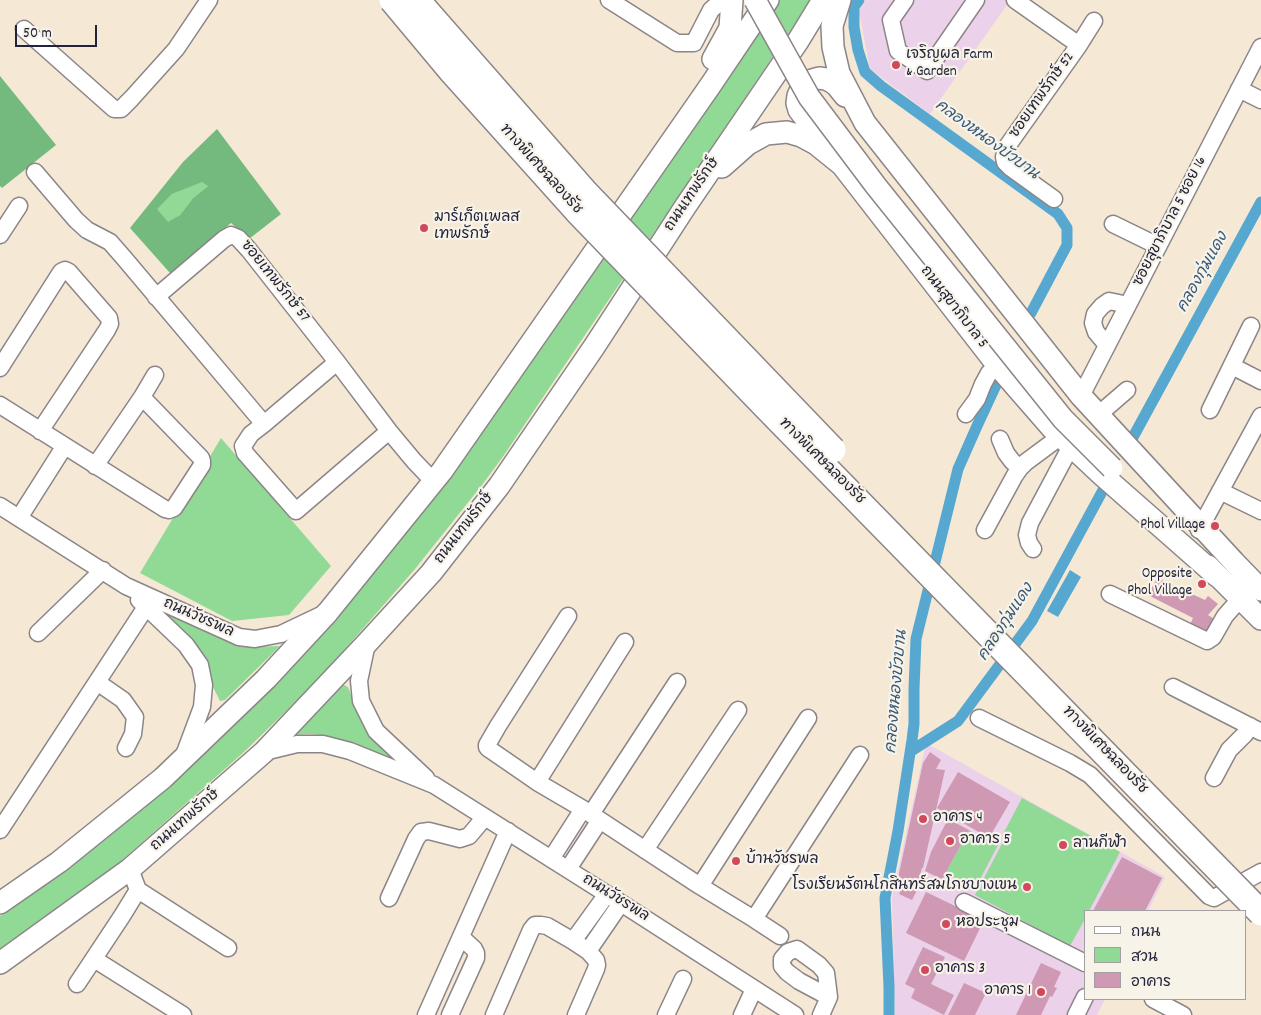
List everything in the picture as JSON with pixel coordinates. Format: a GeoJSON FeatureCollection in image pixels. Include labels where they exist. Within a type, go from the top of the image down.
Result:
{"type":"FeatureCollection","features":[{"type":"Feature","properties":{"kind":"highway","name":"ทางพิเศษฉลองรัช"},"geometry":{"type":"LineString","coordinates":[[392,0],[453,73],[584,218],[765,406],[1261,913]]}},
{"type":"Feature","properties":{"kind":"highway","name":"ทางพิเศษฉลองรัช"},"geometry":{"type":"LineString","coordinates":[[417,0],[586,194],[1261,892]]}},
{"type":"Feature","properties":{"kind":"main road"},"geometry":{"type":"LineString","coordinates":[[646,176],[730,28],[732,0]]}},
{"type":"Feature","properties":{"kind":"main road","name":"ถนนสุขาภิบาล 5"},"geometry":{"type":"LineString","coordinates":[[755,0],[810,97],[876,186],[1063,419],[1200,529]]}},
{"type":"Feature","properties":{"kind":"main road"},"geometry":{"type":"LineString","coordinates":[[0,903],[59,862],[163,778],[266,680],[328,612],[448,463],[770,0]]}},
{"type":"Feature","properties":{"kind":"main road","name":"ถนนสุขาภิบาล 5"},"geometry":{"type":"LineString","coordinates":[[770,0],[821,88],[887,179],[1117,464],[1217,576]]}},
{"type":"Feature","properties":{"kind":"main road","name":"ถนนเทพรักษ์"},"geometry":{"type":"LineString","coordinates":[[0,963],[130,869],[264,752],[367,644],[431,573],[499,486],[798,41],[823,0]]}},
{"type":"Feature","properties":{"kind":"main road","name":"ถนนสุขาภิบาล 5"},"geometry":{"type":"LineString","coordinates":[[840,0],[832,26],[833,48],[839,73],[865,123],[1081,396],[1200,529],[1261,590]]}},
{"type":"Feature","properties":{"kind":"main road"},"geometry":{"type":"LineString","coordinates":[[842,165],[799,110],[798,96],[801,89],[805,84],[818,78],[832,82],[865,123]]}},
{"type":"Feature","properties":{"kind":"main road","name":"ถนนสุขาภิบาล 5"},"geometry":{"type":"LineString","coordinates":[[685,207],[748,144],[766,134],[787,132],[801,136],[816,144],[842,165],[998,366],[1052,428],[1101,474],[1217,576],[1261,619]]}},
{"type":"Feature","properties":{"kind":"street"},"geometry":{"type":"LineString","coordinates":[[24,29],[114,109],[121,109],[176,49],[210,0]]}},
{"type":"Feature","properties":{"kind":"street"},"geometry":{"type":"LineString","coordinates":[[609,0],[677,43],[694,43],[710,10],[722,0]]}},
{"type":"Feature","properties":{"kind":"street"},"geometry":{"type":"LineString","coordinates":[[905,0],[891,20],[898,51],[927,71],[976,0]]}},
{"type":"Feature","properties":{"kind":"street","name":"ซอยเทพรักษ์ 52"},"geometry":{"type":"LineString","coordinates":[[1015,0],[1079,45],[1006,148],[1004,156],[1005,162],[1011,168],[1054,198]]}},
{"type":"Feature","properties":{"kind":"street"},"geometry":{"type":"LineString","coordinates":[[1079,45],[1094,21]]}},
{"type":"Feature","properties":{"kind":"street","name":"ซอยสุขาภิบาล 5 ซอย 16"},"geometry":{"type":"LineString","coordinates":[[1081,396],[1261,47]]}},
{"type":"Feature","properties":{"kind":"street"},"geometry":{"type":"LineString","coordinates":[[1240,89],[1261,100]]}},
{"type":"Feature","properties":{"kind":"street"},"geometry":{"type":"LineString","coordinates":[[35,172],[76,220],[88,230],[110,242],[264,424]]}},
{"type":"Feature","properties":{"kind":"street"},"geometry":{"type":"LineString","coordinates":[[0,234],[19,206]]}},
{"type":"Feature","properties":{"kind":"street"},"geometry":{"type":"LineString","coordinates":[[1113,224],[1158,246]]}},
{"type":"Feature","properties":{"kind":"street","name":"ซอยเทพรักษ์ 57"},"geometry":{"type":"LineString","coordinates":[[156,297],[224,238],[231,235],[238,238],[337,362],[389,431],[434,482]]}},
{"type":"Feature","properties":{"kind":"street"},"geometry":{"type":"LineString","coordinates":[[0,368],[65,270],[69,272],[109,318],[108,330],[40,431]]}},
{"type":"Feature","properties":{"kind":"street"},"geometry":{"type":"LineString","coordinates":[[1107,345],[1096,332],[1093,323],[1096,314],[1102,306],[1109,302],[1128,305]]}},
{"type":"Feature","properties":{"kind":"street"},"geometry":{"type":"LineString","coordinates":[[1210,410],[1251,326]]}},
{"type":"Feature","properties":{"kind":"street"},"geometry":{"type":"LineString","coordinates":[[337,362],[251,434],[243,446],[245,453],[296,512],[389,431]]}},
{"type":"Feature","properties":{"kind":"street"},"geometry":{"type":"LineString","coordinates":[[966,414],[978,399],[989,373],[998,366]]}},
{"type":"Feature","properties":{"kind":"street"},"geometry":{"type":"LineString","coordinates":[[1232,366],[1261,381]]}},
{"type":"Feature","properties":{"kind":"street"},"geometry":{"type":"LineString","coordinates":[[95,466],[155,375]]}},
{"type":"Feature","properties":{"kind":"street"},"geometry":{"type":"LineString","coordinates":[[1098,415],[1127,390]]}},
{"type":"Feature","properties":{"kind":"street"},"geometry":{"type":"LineString","coordinates":[[0,405],[95,466],[169,510],[174,508],[202,465],[202,462],[201,458],[142,397]]}},
{"type":"Feature","properties":{"kind":"street"},"geometry":{"type":"LineString","coordinates":[[1200,529],[1261,416]]}},
{"type":"Feature","properties":{"kind":"street"},"geometry":{"type":"LineString","coordinates":[[1000,439],[1012,462],[1020,468]]}},
{"type":"Feature","properties":{"kind":"street"},"geometry":{"type":"LineString","coordinates":[[985,530],[1020,468],[1026,462],[1066,441]]}},
{"type":"Feature","properties":{"kind":"street"},"geometry":{"type":"LineString","coordinates":[[1033,549],[1027,535],[1030,523],[1066,441]]}},
{"type":"Feature","properties":{"kind":"street"},"geometry":{"type":"LineString","coordinates":[[19,518],[64,446]]}},
{"type":"Feature","properties":{"kind":"street"},"geometry":{"type":"LineString","coordinates":[[1220,491],[1261,511]]}},
{"type":"Feature","properties":{"kind":"street","name":"ถนนวัชรพล"},"geometry":{"type":"LineString","coordinates":[[0,506],[126,586],[239,637],[255,639],[281,634],[328,612]]}},
{"type":"Feature","properties":{"kind":"street"},"geometry":{"type":"LineString","coordinates":[[38,633],[103,570]]}},
{"type":"Feature","properties":{"kind":"street","name":"ถนนวัชรพล"},"geometry":{"type":"LineString","coordinates":[[126,586],[186,645],[200,665],[204,685],[202,707],[183,758]]}},
{"type":"Feature","properties":{"kind":"street"},"geometry":{"type":"LineString","coordinates":[[1110,594],[1207,640],[1213,637],[1225,616],[1240,598]]}},
{"type":"Feature","properties":{"kind":"street"},"geometry":{"type":"LineString","coordinates":[[0,830],[146,607]]}},
{"type":"Feature","properties":{"kind":"street"},"geometry":{"type":"LineString","coordinates":[[568,616],[487,745],[488,750],[592,814],[700,886],[780,936]]}},
{"type":"Feature","properties":{"kind":"street"},"geometry":{"type":"LineString","coordinates":[[538,782],[625,642]]}},
{"type":"Feature","properties":{"kind":"street","name":"ถนนวัชรพล"},"geometry":{"type":"LineString","coordinates":[[367,644],[359,681],[361,701],[376,731],[434,785]]}},
{"type":"Feature","properties":{"kind":"street"},"geometry":{"type":"LineString","coordinates":[[97,682],[123,700],[135,717],[133,734],[126,748]]}},
{"type":"Feature","properties":{"kind":"street"},"geometry":{"type":"LineString","coordinates":[[568,869],[592,814],[677,682]]}},
{"type":"Feature","properties":{"kind":"street"},"geometry":{"type":"LineString","coordinates":[[1172,686],[1256,729]]}},
{"type":"Feature","properties":{"kind":"street"},"geometry":{"type":"LineString","coordinates":[[645,850],[738,710]]}},
{"type":"Feature","properties":{"kind":"street"},"geometry":{"type":"LineString","coordinates":[[700,886],[808,718]]}},
{"type":"Feature","properties":{"kind":"street"},"geometry":{"type":"LineString","coordinates":[[979,718],[1070,763],[1090,775],[1209,896],[1214,898],[1261,872]]}},
{"type":"Feature","properties":{"kind":"street"},"geometry":{"type":"LineString","coordinates":[[1214,778],[1229,750],[1245,734],[1256,729]]}},
{"type":"Feature","properties":{"kind":"street","name":"ถนนวัชรพล"},"geometry":{"type":"LineString","coordinates":[[264,752],[297,744],[323,744],[350,752],[434,785],[795,1015]]}},
{"type":"Feature","properties":{"kind":"street"},"geometry":{"type":"LineString","coordinates":[[754,918],[860,755]]}},
{"type":"Feature","properties":{"kind":"street"},"geometry":{"type":"LineString","coordinates":[[551,858],[592,814]]}},
{"type":"Feature","properties":{"kind":"street"},"geometry":{"type":"LineString","coordinates":[[388,898],[421,832],[429,831],[460,839],[469,836],[485,817]]}},
{"type":"Feature","properties":{"kind":"street"},"geometry":{"type":"LineString","coordinates":[[426,1015],[508,831]]}},
{"type":"Feature","properties":{"kind":"street"},"geometry":{"type":"LineString","coordinates":[[130,869],[138,890],[228,948]]}},
{"type":"Feature","properties":{"kind":"street"},"geometry":{"type":"LineString","coordinates":[[77,984],[138,890]]}},
{"type":"Feature","properties":{"kind":"street"},"geometry":{"type":"LineString","coordinates":[[573,941],[614,898]]}},
{"type":"Feature","properties":{"kind":"street"},"geometry":{"type":"LineString","coordinates":[[588,951],[614,898]]}},
{"type":"Feature","properties":{"kind":"street"},"geometry":{"type":"LineString","coordinates":[[964,902],[1084,962]]}},
{"type":"Feature","properties":{"kind":"street"},"geometry":{"type":"LineString","coordinates":[[494,1015],[531,930],[535,925],[547,926],[588,951],[596,960],[597,965],[576,1015]]}},
{"type":"Feature","properties":{"kind":"street"},"geometry":{"type":"LineString","coordinates":[[450,1015],[476,958],[474,949],[461,937]]}},
{"type":"Feature","properties":{"kind":"street"},"geometry":{"type":"LineString","coordinates":[[94,959],[183,1015]]}},
{"type":"Feature","properties":{"kind":"street"},"geometry":{"type":"LineString","coordinates":[[666,1015],[683,979]]}},
{"type":"Feature","properties":{"kind":"street"},"geometry":{"type":"LineString","coordinates":[[742,1015],[754,988]]}},
{"type":"Feature","properties":{"kind":"street"},"geometry":{"type":"LineString","coordinates":[[821,1015],[829,997]]}},
{"type":"Feature","properties":{"kind":"street"},"geometry":{"type":"LineString","coordinates":[[1076,1015],[1084,1000]]}},
{"type":"Feature","properties":{"kind":"street"},"geometry":{"type":"LineString","coordinates":[[1155,1000],[1183,1015]]}},
{"type":"Feature","properties":{"kind":"shaded area"},"geometry":{"type":"Polygon","coordinates":[[[866,0],[1007,0],[1009,2],[930,114],[870,69],[859,11],[866,0]]]}},
{"type":"Feature","properties":{"kind":"shaded area","name":"โรงเรียนรัตนโกสินทร์สมโภชบางเขน"},"geometry":{"type":"Polygon","coordinates":[[[926,743],[1165,877],[1148,910],[1084,910],[1084,1000],[1104,1000],[1097,1015],[895,1015],[892,898],[926,743]]]}},
{"type":"Feature","properties":{"kind":"green space"},"geometry":{"type":"Polygon","coordinates":[[[774,0],[811,0],[502,458],[415,569],[318,680],[244,752],[103,877],[0,953],[0,916],[67,867],[315,638],[378,568],[430,503],[501,406],[774,0]]]}},
{"type":"Feature","properties":{"kind":"green space"},"geometry":{"type":"Polygon","coordinates":[[[0,76],[56,145],[2,188],[0,186],[0,76]]]}},
{"type":"Feature","properties":{"kind":"green space"},"geometry":{"type":"Polygon","coordinates":[[[217,129],[281,214],[249,239],[231,223],[170,273],[130,228],[183,162],[217,129]],[[202,182],[172,194],[157,209],[168,222],[180,215],[193,198],[208,186],[202,182]]]}},
{"type":"Feature","properties":{"kind":"green space"},"geometry":{"type":"Polygon","coordinates":[[[202,181],[208,186],[193,198],[180,215],[168,223],[156,209],[172,194],[202,181]]]}},
{"type":"Feature","properties":{"kind":"green space"},"geometry":{"type":"Polygon","coordinates":[[[221,438],[331,566],[289,615],[232,621],[140,573],[221,438]]]}},
{"type":"Feature","properties":{"kind":"green space"},"geometry":{"type":"Polygon","coordinates":[[[164,610],[228,642],[252,647],[280,646],[225,700],[220,701],[211,683],[160,611],[164,610]]]}},
{"type":"Feature","properties":{"kind":"green space"},"geometry":{"type":"Polygon","coordinates":[[[340,685],[348,687],[361,721],[397,762],[351,743],[328,736],[311,734],[291,735],[340,685]]]}},
{"type":"Feature","properties":{"kind":"green space"},"geometry":{"type":"Polygon","coordinates":[[[1022,798],[1120,852],[1090,910],[1084,910],[1084,921],[1070,946],[975,895],[1005,838],[1002,836],[1022,798]]]}},
{"type":"Feature","properties":{"kind":"green space"},"geometry":{"type":"Polygon","coordinates":[[[969,830],[998,845],[975,889],[945,874],[969,830]]]}},
{"type":"Feature","properties":{"kind":"water"},"geometry":{"type":"Polygon","coordinates":[[[1070,570],[1081,577],[1058,617],[1047,611],[1070,570]]]}},
{"type":"Feature","properties":{"kind":"building"},"geometry":{"type":"Polygon","coordinates":[[[1157,578],[1205,600],[1208,596],[1218,604],[1208,615],[1216,620],[1208,636],[1189,627],[1193,618],[1148,595],[1157,578]]]}},
{"type":"Feature","properties":{"kind":"building","name":"อาคาร 4"},"geometry":{"type":"Polygon","coordinates":[[[930,752],[941,760],[936,769],[945,770],[920,875],[928,879],[922,890],[918,888],[912,900],[899,894],[905,881],[898,878],[923,763],[930,752]]]}},
{"type":"Feature","properties":{"kind":"building"},"geometry":{"type":"Polygon","coordinates":[[[958,772],[1010,802],[989,838],[937,808],[958,772]]]}},
{"type":"Feature","properties":{"kind":"building","name":"อาคาร 5"},"geometry":{"type":"Polygon","coordinates":[[[948,819],[969,830],[945,874],[947,876],[945,881],[925,871],[931,852],[948,819]]]}},
{"type":"Feature","properties":{"kind":"building"},"geometry":{"type":"Polygon","coordinates":[[[1122,857],[1162,878],[1146,910],[1094,910],[1122,857]]]}},
{"type":"Feature","properties":{"kind":"building","name":"หอประชุม"},"geometry":{"type":"Polygon","coordinates":[[[926,892],[984,920],[964,961],[906,933],[926,892]]]}},
{"type":"Feature","properties":{"kind":"building","name":"อาคาร 3"},"geometry":{"type":"Polygon","coordinates":[[[923,947],[945,957],[931,984],[954,995],[944,1015],[911,998],[915,989],[905,984],[923,947]]]}},
{"type":"Feature","properties":{"kind":"building","name":"อาคาร 1"},"geometry":{"type":"Polygon","coordinates":[[[1041,963],[1061,972],[1054,987],[1057,988],[1052,997],[1050,996],[1041,1015],[1016,1015],[1041,963]]]}},
{"type":"Feature","properties":{"kind":"building"},"geometry":{"type":"Polygon","coordinates":[[[964,983],[986,993],[975,1015],[948,1015],[964,983]]]}},
{"type":"Feature","properties":{"kind":"waterway","name":"คลองหนองบัวบาน"},"geometry":{"type":"LineString","coordinates":[[859,0],[854,7],[854,27],[858,50],[865,72],[881,86],[1058,214],[1067,228],[1067,245],[1031,313]]}},
{"type":"Feature","properties":{"kind":"waterway","name":"คลองกุ่มแดง"},"geometry":{"type":"LineString","coordinates":[[1132,439],[1261,202]]}},
{"type":"Feature","properties":{"kind":"waterway","name":"คลองหนองบัวบาน"},"geometry":{"type":"LineString","coordinates":[[889,1015],[885,898],[898,831],[914,724],[916,639],[958,469],[997,383]]}},
{"type":"Feature","properties":{"kind":"waterway","name":"คลองกุ่มแดง"},"geometry":{"type":"LineString","coordinates":[[911,751],[958,721],[1032,621],[1103,490]]}},
{"type":"Feature","properties":{"kind":"place","name":"เจริญผล Farm & Garden"},"geometry":{"type":"Point","coordinates":[896,65]}},
{"type":"Feature","properties":{"kind":"place","name":"มาร์เก็ตเพลส เทพรักษ์"},"geometry":{"type":"Point","coordinates":[424,228]}},
{"type":"Feature","properties":{"kind":"place","name":"Phol Village"},"geometry":{"type":"Point","coordinates":[1215,526]}},
{"type":"Feature","properties":{"kind":"place","name":"Opposite Phol Village"},"geometry":{"type":"Point","coordinates":[1202,584]}},
{"type":"Feature","properties":{"kind":"place","name":"อาคาร 4"},"geometry":{"type":"Point","coordinates":[923,819]}},
{"type":"Feature","properties":{"kind":"place","name":"อาคาร 5"},"geometry":{"type":"Point","coordinates":[950,841]}},
{"type":"Feature","properties":{"kind":"place","name":"ลานกีฬา"},"geometry":{"type":"Point","coordinates":[1063,845]}},
{"type":"Feature","properties":{"kind":"place","name":"บ้านวัชรพล"},"geometry":{"type":"Point","coordinates":[736,861]}},
{"type":"Feature","properties":{"kind":"place","name":"โรงเรียนรัตนโกสินทร์สมโภชบางเขน"},"geometry":{"type":"Point","coordinates":[1027,887]}},
{"type":"Feature","properties":{"kind":"place","name":"หอประชุม"},"geometry":{"type":"Point","coordinates":[946,924]}},
{"type":"Feature","properties":{"kind":"place","name":"อาคาร 3"},"geometry":{"type":"Point","coordinates":[925,970]}},
{"type":"Feature","properties":{"kind":"place","name":"อาคาร 1"},"geometry":{"type":"Point","coordinates":[1041,992]}}]}
